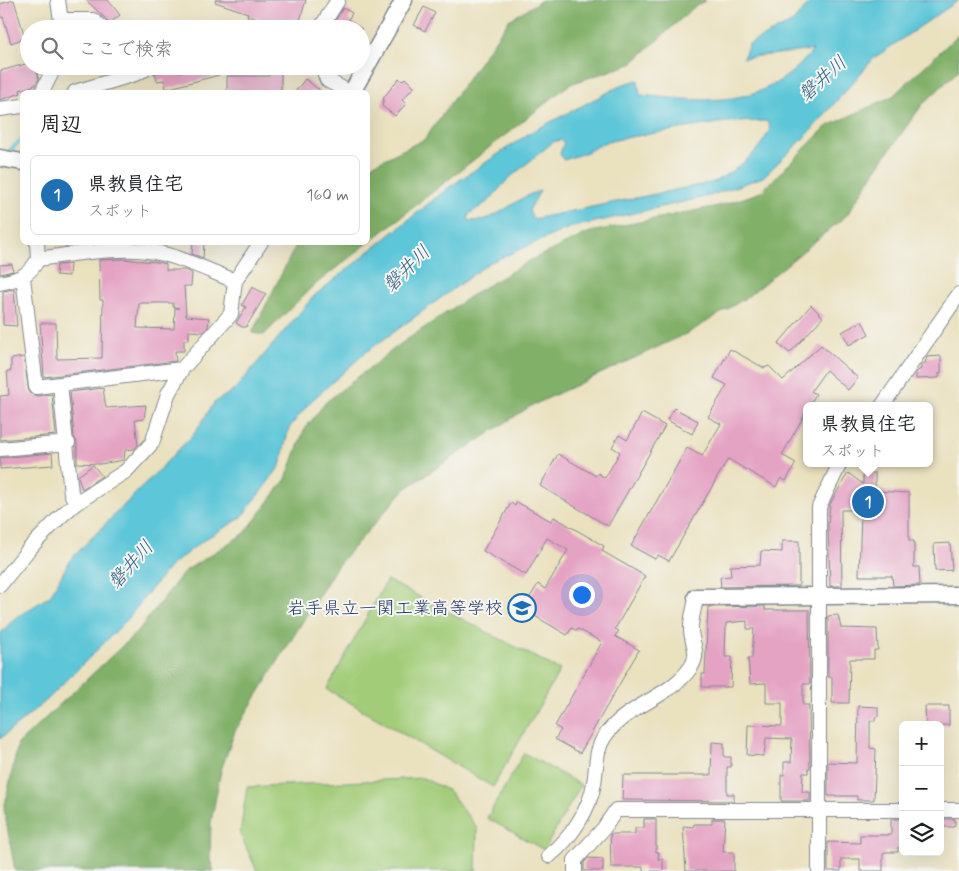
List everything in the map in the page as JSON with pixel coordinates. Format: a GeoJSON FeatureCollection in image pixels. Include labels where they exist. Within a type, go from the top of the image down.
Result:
{"type":"FeatureCollection","features":[{"type":"Feature","properties":{"kind":"street"},"geometry":{"type":"LineString","coordinates":[[58,0],[61,20]]}},
{"type":"Feature","properties":{"kind":"street"},"geometry":{"type":"LineString","coordinates":[[326,20],[338,0]]}},
{"type":"Feature","properties":{"kind":"street"},"geometry":{"type":"LineString","coordinates":[[370,59],[404,0]]}},
{"type":"Feature","properties":{"kind":"street"},"geometry":{"type":"LineString","coordinates":[[43,90],[50,75]]}},
{"type":"Feature","properties":{"kind":"street"},"geometry":{"type":"LineString","coordinates":[[82,90],[132,75]]}},
{"type":"Feature","properties":{"kind":"street"},"geometry":{"type":"LineString","coordinates":[[326,75],[328,80],[347,90]]}},
{"type":"Feature","properties":{"kind":"street"},"geometry":{"type":"LineString","coordinates":[[352,90],[361,75]]}},
{"type":"Feature","properties":{"kind":"street"},"geometry":{"type":"LineString","coordinates":[[0,109],[20,106]]}},
{"type":"Feature","properties":{"kind":"street"},"geometry":{"type":"LineString","coordinates":[[0,158],[20,162]]}},
{"type":"Feature","properties":{"kind":"street"},"geometry":{"type":"LineString","coordinates":[[0,283],[23,277],[33,269],[38,259],[38,245]]}},
{"type":"Feature","properties":{"kind":"street"},"geometry":{"type":"LineString","coordinates":[[0,585],[29,549],[76,503],[126,471],[152,443],[168,394],[182,370],[231,314],[235,280],[259,245]]}},
{"type":"Feature","properties":{"kind":"street"},"geometry":{"type":"LineString","coordinates":[[38,259],[83,252],[147,251],[170,256],[235,280]]}},
{"type":"Feature","properties":{"kind":"street"},"geometry":{"type":"LineString","coordinates":[[23,277],[36,387],[182,370]]}},
{"type":"Feature","properties":{"kind":"street"},"geometry":{"type":"LineString","coordinates":[[885,402],[959,294]]}},
{"type":"Feature","properties":{"kind":"street"},"geometry":{"type":"LineString","coordinates":[[60,384],[68,442],[71,493],[76,503]]}},
{"type":"Feature","properties":{"kind":"street"},"geometry":{"type":"LineString","coordinates":[[0,449],[68,442]]}},
{"type":"Feature","properties":{"kind":"street"},"geometry":{"type":"LineString","coordinates":[[819,871],[819,508],[838,467]]}},
{"type":"Feature","properties":{"kind":"street"},"geometry":{"type":"LineString","coordinates":[[549,856],[562,846],[589,804],[594,785],[598,746],[606,734],[628,714],[673,686],[691,667],[696,652],[691,628],[696,597],[959,595]]}},
{"type":"Feature","properties":{"kind":"street"},"geometry":{"type":"LineString","coordinates":[[575,871],[575,860],[604,828],[616,810],[899,810]]}},
{"type":"Feature","properties":{"kind":"street"},"geometry":{"type":"LineString","coordinates":[[944,810],[959,810]]}},
{"type":"Feature","properties":{"kind":"green space"},"geometry":{"type":"Polygon","coordinates":[[[542,0],[706,0],[693,8],[631,64],[570,84],[370,241],[370,166],[425,139],[509,20],[542,0]]]}},
{"type":"Feature","properties":{"kind":"green space"},"geometry":{"type":"Polygon","coordinates":[[[959,34],[959,70],[922,105],[878,166],[847,215],[747,297],[690,332],[529,407],[405,489],[337,566],[235,731],[221,770],[211,822],[210,860],[214,871],[15,871],[4,809],[18,744],[137,632],[185,571],[245,533],[286,479],[304,430],[326,402],[399,345],[478,291],[531,260],[590,232],[723,205],[761,192],[826,127],[893,96],[959,34]]]}},
{"type":"Feature","properties":{"kind":"green space"},"geometry":{"type":"Polygon","coordinates":[[[296,245],[365,245],[312,287],[264,335],[252,333],[296,245]]]}},
{"type":"Feature","properties":{"kind":"green space"},"geometry":{"type":"Polygon","coordinates":[[[387,580],[560,670],[493,787],[327,689],[387,580]]]}},
{"type":"Feature","properties":{"kind":"green space"},"geometry":{"type":"Polygon","coordinates":[[[524,753],[581,785],[544,850],[487,818],[524,753]]]}},
{"type":"Feature","properties":{"kind":"green space"},"geometry":{"type":"Polygon","coordinates":[[[423,778],[449,791],[477,828],[476,871],[257,871],[240,834],[247,787],[423,778]]]}},
{"type":"Feature","properties":{"kind":"water","name":"磐井川"},"geometry":{"type":"Polygon","coordinates":[[[812,0],[959,0],[874,58],[807,135],[763,177],[709,196],[569,228],[489,263],[365,353],[310,402],[289,428],[280,466],[241,518],[205,539],[169,567],[124,623],[48,699],[0,739],[0,634],[14,619],[50,596],[70,560],[194,434],[214,403],[235,389],[314,296],[448,188],[531,132],[624,84],[638,80],[640,95],[712,100],[734,98],[776,83],[795,69],[813,50],[743,58],[749,44],[793,22],[812,0]],[[767,121],[725,122],[624,138],[603,143],[587,152],[564,160],[560,154],[564,142],[560,140],[553,142],[507,180],[489,201],[469,214],[468,220],[486,219],[522,198],[540,191],[529,210],[533,219],[714,182],[753,154],[770,129],[767,121]]]}},
{"type":"Feature","properties":{"kind":"building"},"geometry":{"type":"Polygon","coordinates":[[[14,0],[20,21],[20,40],[11,43],[3,17],[0,18],[0,4],[14,0]]]}},
{"type":"Feature","properties":{"kind":"building"},"geometry":{"type":"Polygon","coordinates":[[[86,0],[108,0],[120,15],[114,20],[107,20],[86,0]]]}},
{"type":"Feature","properties":{"kind":"building"},"geometry":{"type":"Polygon","coordinates":[[[216,0],[306,0],[300,20],[265,20],[247,16],[248,13],[215,2],[216,0]]]}},
{"type":"Feature","properties":{"kind":"building"},"geometry":{"type":"Polygon","coordinates":[[[424,7],[435,13],[425,31],[414,25],[424,7]]]}},
{"type":"Feature","properties":{"kind":"building"},"geometry":{"type":"Polygon","coordinates":[[[343,8],[352,13],[348,20],[336,20],[343,8]]]}},
{"type":"Feature","properties":{"kind":"building"},"geometry":{"type":"Polygon","coordinates":[[[20,65],[20,75],[38,75],[39,79],[35,85],[20,90],[20,93],[0,100],[0,71],[20,65]]]}},
{"type":"Feature","properties":{"kind":"building"},"geometry":{"type":"Polygon","coordinates":[[[155,75],[219,75],[166,89],[164,80],[157,81],[155,75]]]}},
{"type":"Feature","properties":{"kind":"building"},"geometry":{"type":"Polygon","coordinates":[[[281,75],[281,90],[227,90],[227,76],[281,75]]]}},
{"type":"Feature","properties":{"kind":"building"},"geometry":{"type":"Polygon","coordinates":[[[399,78],[402,81],[405,78],[414,87],[402,100],[406,104],[395,116],[382,106],[384,97],[399,78]]]}},
{"type":"Feature","properties":{"kind":"building"},"geometry":{"type":"Polygon","coordinates":[[[305,79],[319,90],[297,90],[305,79]]]}},
{"type":"Feature","properties":{"kind":"building"},"geometry":{"type":"Polygon","coordinates":[[[193,245],[204,245],[203,258],[192,254],[193,245]]]}},
{"type":"Feature","properties":{"kind":"building"},"geometry":{"type":"Polygon","coordinates":[[[122,259],[157,262],[166,264],[166,270],[185,270],[192,273],[191,286],[184,286],[186,316],[209,318],[208,327],[203,332],[189,331],[189,340],[184,340],[184,351],[175,351],[176,361],[44,377],[40,323],[56,323],[57,359],[102,358],[103,300],[100,300],[99,260],[122,259]],[[139,303],[137,328],[174,329],[175,308],[179,308],[173,307],[173,303],[139,303]]]}},
{"type":"Feature","properties":{"kind":"building"},"geometry":{"type":"Polygon","coordinates":[[[12,264],[13,271],[0,274],[0,265],[12,264]]]}},
{"type":"Feature","properties":{"kind":"building"},"geometry":{"type":"Polygon","coordinates":[[[70,264],[69,276],[56,275],[57,265],[70,264]]]}},
{"type":"Feature","properties":{"kind":"building"},"geometry":{"type":"Polygon","coordinates":[[[252,287],[266,294],[246,327],[242,327],[236,323],[246,307],[242,305],[252,287]]]}},
{"type":"Feature","properties":{"kind":"building"},"geometry":{"type":"Polygon","coordinates":[[[14,289],[17,326],[3,325],[3,291],[14,289]]]}},
{"type":"Feature","properties":{"kind":"building"},"geometry":{"type":"Polygon","coordinates":[[[811,305],[823,317],[790,353],[778,344],[811,305]]]}},
{"type":"Feature","properties":{"kind":"building"},"geometry":{"type":"Polygon","coordinates":[[[862,321],[869,334],[849,345],[842,332],[862,321]]]}},
{"type":"Feature","properties":{"kind":"building"},"geometry":{"type":"Polygon","coordinates":[[[821,345],[858,378],[848,390],[826,370],[811,391],[816,394],[811,402],[803,402],[803,417],[782,455],[796,463],[786,481],[781,478],[776,487],[728,459],[669,561],[658,555],[655,559],[631,546],[687,448],[702,456],[721,424],[708,417],[727,385],[714,378],[730,349],[764,368],[769,366],[783,380],[821,345]]]}},
{"type":"Feature","properties":{"kind":"building"},"geometry":{"type":"Polygon","coordinates":[[[941,356],[941,373],[939,373],[939,378],[916,379],[916,372],[921,369],[921,365],[925,363],[927,357],[941,356]]]}},
{"type":"Feature","properties":{"kind":"building"},"geometry":{"type":"Polygon","coordinates":[[[24,357],[29,393],[37,396],[52,394],[56,435],[0,440],[0,396],[9,395],[7,371],[11,371],[11,359],[24,357]]]}},
{"type":"Feature","properties":{"kind":"building"},"geometry":{"type":"Polygon","coordinates":[[[103,388],[106,408],[146,405],[144,419],[135,420],[138,445],[134,449],[125,450],[124,460],[100,464],[77,463],[77,442],[74,437],[70,392],[103,388]]]}},
{"type":"Feature","properties":{"kind":"building"},"geometry":{"type":"Polygon","coordinates":[[[674,408],[698,421],[692,434],[667,420],[674,408]]]}},
{"type":"Feature","properties":{"kind":"building"},"geometry":{"type":"Polygon","coordinates":[[[642,413],[665,426],[608,526],[540,486],[558,454],[596,476],[598,473],[605,478],[620,452],[612,447],[619,435],[627,440],[642,413]]]}},
{"type":"Feature","properties":{"kind":"building"},"geometry":{"type":"Polygon","coordinates":[[[52,453],[53,465],[0,469],[0,458],[52,453]]]}},
{"type":"Feature","properties":{"kind":"building"},"geometry":{"type":"Polygon","coordinates":[[[93,465],[102,476],[82,489],[78,476],[93,465]]]}},
{"type":"Feature","properties":{"kind":"building"},"geometry":{"type":"Polygon","coordinates":[[[848,473],[863,484],[863,474],[875,473],[875,491],[909,493],[909,541],[914,541],[914,567],[919,567],[920,585],[893,586],[892,576],[859,576],[861,510],[841,510],[842,586],[830,586],[828,524],[830,504],[848,473]]]}},
{"type":"Feature","properties":{"kind":"building"},"geometry":{"type":"Polygon","coordinates":[[[517,502],[551,521],[554,517],[604,546],[602,551],[645,576],[615,629],[619,631],[615,636],[639,650],[580,753],[555,739],[561,730],[555,726],[602,642],[578,629],[577,631],[572,628],[567,635],[523,609],[538,584],[545,589],[568,550],[547,538],[526,575],[483,551],[511,503],[515,506],[517,502]]]}},
{"type":"Feature","properties":{"kind":"building"},"geometry":{"type":"Polygon","coordinates":[[[782,541],[799,541],[799,586],[721,587],[720,577],[731,576],[730,566],[760,565],[761,551],[782,552],[782,541]]]}},
{"type":"Feature","properties":{"kind":"building"},"geometry":{"type":"Polygon","coordinates":[[[950,543],[952,570],[935,571],[934,544],[950,543]]]}},
{"type":"Feature","properties":{"kind":"building"},"geometry":{"type":"Polygon","coordinates":[[[765,606],[765,610],[809,610],[810,684],[803,684],[803,705],[809,705],[810,768],[808,768],[808,773],[803,773],[802,792],[810,792],[810,801],[781,801],[781,775],[784,775],[784,762],[791,762],[792,739],[766,738],[764,756],[747,755],[748,725],[782,726],[782,703],[766,703],[766,683],[750,684],[748,658],[752,658],[754,629],[747,629],[747,621],[726,623],[725,657],[732,657],[731,687],[702,687],[702,674],[705,674],[708,607],[765,606]]]}},
{"type":"Feature","properties":{"kind":"building"},"geometry":{"type":"Polygon","coordinates":[[[838,615],[841,628],[877,629],[878,650],[874,650],[874,659],[850,659],[849,703],[832,703],[832,677],[828,677],[828,616],[838,615]]]}},
{"type":"Feature","properties":{"kind":"building"},"geometry":{"type":"Polygon","coordinates":[[[858,706],[878,707],[878,717],[875,717],[875,721],[870,721],[870,748],[876,749],[874,800],[857,800],[857,796],[828,796],[828,762],[857,763],[858,706]]]}},
{"type":"Feature","properties":{"kind":"building"},"geometry":{"type":"Polygon","coordinates":[[[925,706],[949,706],[949,725],[944,725],[944,721],[926,721],[925,706]]]}},
{"type":"Feature","properties":{"kind":"building"},"geometry":{"type":"Polygon","coordinates":[[[712,742],[724,743],[724,757],[731,757],[731,767],[727,767],[727,794],[734,794],[734,801],[622,800],[623,775],[711,775],[712,742]]]}},
{"type":"Feature","properties":{"kind":"building"},"geometry":{"type":"Polygon","coordinates":[[[644,819],[656,819],[656,852],[659,852],[658,859],[663,859],[663,871],[643,871],[643,867],[611,867],[610,834],[635,834],[635,828],[644,828],[644,819]]]}},
{"type":"Feature","properties":{"kind":"building"},"geometry":{"type":"Polygon","coordinates":[[[712,819],[725,819],[723,852],[734,852],[734,871],[686,871],[683,826],[693,827],[694,824],[712,824],[712,819]]]}},
{"type":"Feature","properties":{"kind":"building"},"geometry":{"type":"Polygon","coordinates":[[[891,819],[899,819],[898,852],[886,852],[883,854],[883,871],[860,871],[860,859],[841,859],[841,871],[828,871],[828,842],[860,843],[860,835],[891,835],[891,819]]]}},
{"type":"Feature","properties":{"kind":"building"},"geometry":{"type":"Polygon","coordinates":[[[944,819],[955,819],[953,827],[944,827],[944,819]]]}},
{"type":"Feature","properties":{"kind":"building"},"geometry":{"type":"Polygon","coordinates":[[[588,858],[603,859],[603,871],[584,871],[584,863],[588,858]]]}},
{"type":"Feature","properties":{"kind":"waterway"},"geometry":{"type":"LineString","coordinates":[[6,154],[20,141]]}},
{"type":"Feature","properties":{"kind":"place","name":"県教員住宅"},"geometry":{"type":"Point","coordinates":[868,502]}},
{"type":"Feature","properties":{"kind":"place","name":"岩手県立一関工業高等学校"},"geometry":{"type":"Point","coordinates":[522,608]}}]}
